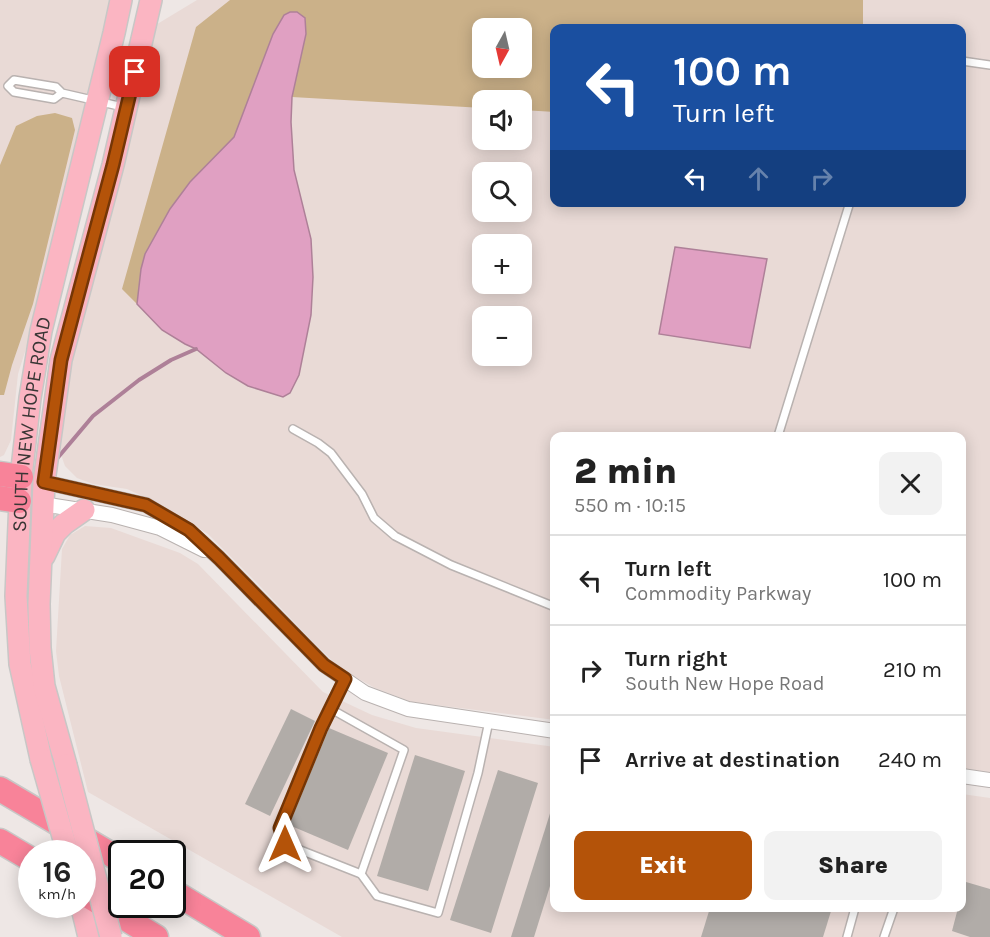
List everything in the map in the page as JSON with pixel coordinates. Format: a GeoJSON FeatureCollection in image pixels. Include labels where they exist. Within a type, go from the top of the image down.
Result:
{"type":"FeatureCollection","features":[{"type":"Feature","properties":{"kind":"highway"},"geometry":{"type":"LineString","coordinates":[[0,789],[108,853]]}},
{"type":"Feature","properties":{"kind":"highway"},"geometry":{"type":"LineString","coordinates":[[0,841],[18,852]]}},
{"type":"Feature","properties":{"kind":"highway"},"geometry":{"type":"LineString","coordinates":[[0,861],[18,863]]}},
{"type":"Feature","properties":{"kind":"highway"},"geometry":{"type":"LineString","coordinates":[[186,899],[248,937]]}},
{"type":"Feature","properties":{"kind":"highway"},"geometry":{"type":"LineString","coordinates":[[96,901],[156,937]]}},
{"type":"Feature","properties":{"kind":"main road","name":"SOUTH NEW HOPE ROAD"},"geometry":{"type":"LineString","coordinates":[[64,840],[41,759],[20,664],[16,596],[21,478],[30,398],[41,331],[121,0]]}},
{"type":"Feature","properties":{"kind":"main road","name":"SOUTH NEW HOPE ROAD"},"geometry":{"type":"LineString","coordinates":[[21,478],[61,360],[113,165],[152,0]]}},
{"type":"Feature","properties":{"kind":"main road","name":"SOUTH NEW HOPE ROAD"},"geometry":{"type":"LineString","coordinates":[[21,501],[41,562],[40,648],[44,686],[111,937]]}},
{"type":"Feature","properties":{"kind":"main road"},"geometry":{"type":"LineString","coordinates":[[41,562],[55,533],[84,510]]}},
{"type":"Feature","properties":{"kind":"main road"},"geometry":{"type":"LineString","coordinates":[[84,918],[89,937]]}},
{"type":"Feature","properties":{"kind":"street"},"geometry":{"type":"LineString","coordinates":[[21,478],[146,505],[189,530],[324,665],[365,693],[408,708],[550,730]]}},
{"type":"Feature","properties":{"kind":"street"},"geometry":{"type":"LineString","coordinates":[[21,501],[112,515],[160,528],[219,558]]}},
{"type":"Feature","properties":{"kind":"street"},"geometry":{"type":"LineString","coordinates":[[966,777],[990,780]]}},
{"type":"Feature","properties":{"kind":"lane"},"geometry":{"type":"LineString","coordinates":[[966,62],[990,65]]}},
{"type":"Feature","properties":{"kind":"lane"},"geometry":{"type":"LineString","coordinates":[[8,86],[14,80],[56,87],[62,93],[127,108]]}},
{"type":"Feature","properties":{"kind":"lane"},"geometry":{"type":"LineString","coordinates":[[0,85],[8,86],[14,92],[54,99],[62,93]]}},
{"type":"Feature","properties":{"kind":"lane"},"geometry":{"type":"LineString","coordinates":[[779,432],[848,207]]}},
{"type":"Feature","properties":{"kind":"lane"},"geometry":{"type":"LineString","coordinates":[[293,429],[331,453],[362,494],[374,518],[395,536],[451,565],[550,605]]}},
{"type":"Feature","properties":{"kind":"lane"},"geometry":{"type":"LineString","coordinates":[[345,679],[321,728],[280,828],[285,844],[360,874],[377,896],[438,914],[478,773],[489,721]]}},
{"type":"Feature","properties":{"kind":"lane"},"geometry":{"type":"LineString","coordinates":[[331,708],[405,750],[360,874]]}},
{"type":"Feature","properties":{"kind":"lane"},"geometry":{"type":"LineString","coordinates":[[847,937],[854,912]]}},
{"type":"Feature","properties":{"kind":"lane"},"geometry":{"type":"LineString","coordinates":[[884,937],[893,912]]}},
{"type":"Feature","properties":{"kind":"shaded area"},"geometry":{"type":"Polygon","coordinates":[[[0,0],[114,0],[35,320],[18,374],[11,440],[4,455],[0,457],[0,0]]]}},
{"type":"Feature","properties":{"kind":"shaded area"},"geometry":{"type":"Polygon","coordinates":[[[197,0],[990,0],[990,774],[966,771],[966,432],[550,432],[550,719],[412,702],[375,688],[341,669],[208,534],[160,504],[127,489],[93,484],[77,478],[65,466],[59,449],[65,390],[154,26],[197,0]]]}},
{"type":"Feature","properties":{"kind":"shaded area"},"geometry":{"type":"Polygon","coordinates":[[[230,0],[863,0],[863,24],[550,24],[550,112],[532,111],[532,90],[472,90],[472,107],[292,97],[306,34],[305,18],[273,34],[234,137],[190,182],[170,209],[145,254],[137,304],[122,289],[196,27],[230,0]]]}},
{"type":"Feature","properties":{"kind":"shaded area"},"geometry":{"type":"Polygon","coordinates":[[[297,12],[305,18],[306,34],[292,97],[291,122],[294,170],[311,239],[313,277],[311,315],[299,375],[290,393],[283,397],[248,386],[226,373],[196,349],[162,330],[137,304],[145,254],[170,209],[190,182],[234,137],[273,34],[284,15],[297,12]]]}},
{"type":"Feature","properties":{"kind":"shaded area"},"geometry":{"type":"Polygon","coordinates":[[[55,113],[72,118],[75,130],[33,304],[4,395],[0,395],[0,165],[16,126],[37,116],[55,113]]]}},
{"type":"Feature","properties":{"kind":"shaded area"},"geometry":{"type":"Polygon","coordinates":[[[675,247],[767,259],[750,348],[659,334],[675,247]]]}},
{"type":"Feature","properties":{"kind":"shaded area"},"geometry":{"type":"Polygon","coordinates":[[[85,526],[111,528],[180,553],[198,564],[323,692],[372,715],[416,728],[550,746],[550,912],[966,912],[966,795],[990,798],[990,937],[342,937],[186,848],[186,840],[172,840],[88,792],[59,676],[56,651],[62,549],[70,535],[85,526]]]}},
{"type":"Feature","properties":{"kind":"building"},"geometry":{"type":"Polygon","coordinates":[[[291,709],[315,721],[270,816],[245,804],[291,709]]]}},
{"type":"Feature","properties":{"kind":"building"},"geometry":{"type":"Polygon","coordinates":[[[329,728],[388,753],[348,850],[289,825],[329,728]]]}},
{"type":"Feature","properties":{"kind":"building"},"geometry":{"type":"Polygon","coordinates":[[[415,755],[465,771],[428,891],[377,876],[415,755]]]}},
{"type":"Feature","properties":{"kind":"building"},"geometry":{"type":"Polygon","coordinates":[[[498,770],[538,783],[491,933],[450,920],[498,770]]]}},
{"type":"Feature","properties":{"kind":"building"},"geometry":{"type":"Polygon","coordinates":[[[550,814],[550,886],[534,937],[511,937],[550,814]]]}},
{"type":"Feature","properties":{"kind":"building"},"geometry":{"type":"Polygon","coordinates":[[[966,882],[990,889],[990,937],[970,937],[952,931],[957,912],[966,912],[966,882]]]}},
{"type":"Feature","properties":{"kind":"building"},"geometry":{"type":"Polygon","coordinates":[[[709,912],[831,912],[823,937],[701,937],[709,912]]]}},
{"type":"Feature","properties":{"kind":"waterway"},"geometry":{"type":"LineString","coordinates":[[55,461],[93,416],[139,380],[171,360],[196,349]]}},
{"type":"Feature","properties":{"kind":"route"},"geometry":{"type":"LineString","coordinates":[[135,72],[113,165],[61,360],[44,482],[146,505],[189,530],[324,665],[345,679],[321,728],[280,828],[285,844]]}}]}
